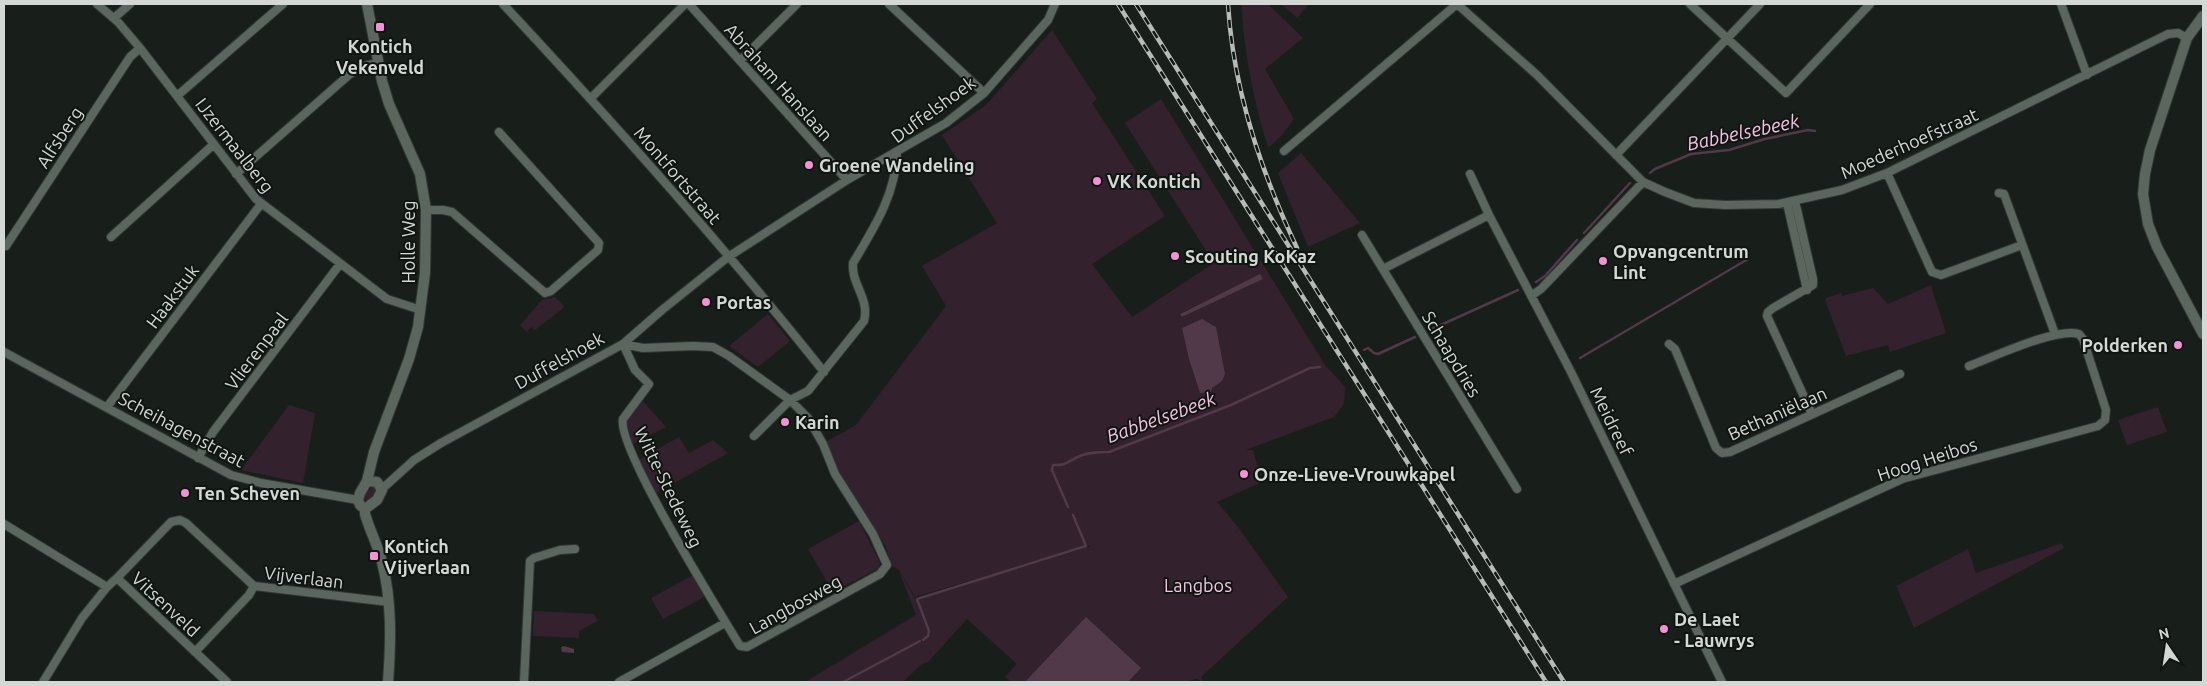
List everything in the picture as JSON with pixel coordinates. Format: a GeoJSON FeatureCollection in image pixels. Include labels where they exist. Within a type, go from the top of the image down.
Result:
{"type":"FeatureCollection","features":[{"type":"Feature","properties":{"kind":"street","name":"IJzermaalberg"},"geometry":{"type":"LineString","coordinates":[[97,4],[114,18],[140,48],[261,204],[387,299],[421,310]]}},
{"type":"Feature","properties":{"kind":"street"},"geometry":{"type":"LineString","coordinates":[[114,18],[130,4]]}},
{"type":"Feature","properties":{"kind":"street"},"geometry":{"type":"LineString","coordinates":[[177,96],[283,4]]}},
{"type":"Feature","properties":{"kind":"street","name":"Holle Weg"},"geometry":{"type":"LineString","coordinates":[[367,4],[378,63],[389,104],[420,174],[426,210],[425,273],[421,310],[413,347],[374,452],[367,481]]}},
{"type":"Feature","properties":{"kind":"street","name":"Montfortstraat"},"geometry":{"type":"LineString","coordinates":[[503,4],[591,98],[824,372]]}},
{"type":"Feature","properties":{"kind":"street"},"geometry":{"type":"LineString","coordinates":[[591,98],[684,4]]}},
{"type":"Feature","properties":{"kind":"street","name":"Abraham Hanslaan"},"geometry":{"type":"LineString","coordinates":[[688,4],[847,180]]}},
{"type":"Feature","properties":{"kind":"street"},"geometry":{"type":"LineString","coordinates":[[740,61],[797,4]]}},
{"type":"Feature","properties":{"kind":"street"},"geometry":{"type":"LineString","coordinates":[[890,4],[984,93]]}},
{"type":"Feature","properties":{"kind":"street","name":"Duffelshoek"},"geometry":{"type":"LineString","coordinates":[[754,436],[790,400],[808,391],[864,321],[866,312],[864,300],[852,272],[854,263],[882,214],[896,170],[897,152],[946,124],[984,93],[1048,20],[1055,4]]}},
{"type":"Feature","properties":{"kind":"street","name":"Moederhoefstraat"},"geometry":{"type":"LineString","coordinates":[[1284,151],[1457,4],[1537,75],[1643,182],[1694,203],[1752,206],[1791,202],[1842,190],[1887,173],[2168,34],[2178,33],[2187,38]]}},
{"type":"Feature","properties":{"kind":"street"},"geometry":{"type":"LineString","coordinates":[[1690,4],[1786,93],[1870,4]]}},
{"type":"Feature","properties":{"kind":"street"},"geometry":{"type":"LineString","coordinates":[[1616,155],[1760,4]]}},
{"type":"Feature","properties":{"kind":"street"},"geometry":{"type":"LineString","coordinates":[[2061,4],[2087,75]]}},
{"type":"Feature","properties":{"kind":"street"},"geometry":{"type":"LineString","coordinates":[[2203,16],[2187,38],[2150,150],[2145,174],[2144,194],[2148,224],[2157,247],[2203,334]]}},
{"type":"Feature","properties":{"kind":"street","name":"Alfsberg"},"geometry":{"type":"LineString","coordinates":[[6,246],[130,57],[140,48]]}},
{"type":"Feature","properties":{"kind":"street"},"geometry":{"type":"LineString","coordinates":[[236,174],[350,74],[360,67],[378,63]]}},
{"type":"Feature","properties":{"kind":"street"},"geometry":{"type":"LineString","coordinates":[[426,210],[452,212],[542,292],[551,291],[598,250],[599,243],[499,132]]}},
{"type":"Feature","properties":{"kind":"street"},"geometry":{"type":"LineString","coordinates":[[111,236],[214,144]]}},
{"type":"Feature","properties":{"kind":"street"},"geometry":{"type":"LineString","coordinates":[[623,344],[728,257],[847,180],[897,152]]}},
{"type":"Feature","properties":{"kind":"street"},"geometry":{"type":"LineString","coordinates":[[1887,173],[1932,272],[1941,275],[2022,244]]}},
{"type":"Feature","properties":{"kind":"street","name":"Meidreef"},"geometry":{"type":"LineString","coordinates":[[1470,174],[1489,215],[1571,372],[1722,682]]}},
{"type":"Feature","properties":{"kind":"street"},"geometry":{"type":"LineString","coordinates":[[1531,296],[1542,289],[1643,182]]}},
{"type":"Feature","properties":{"kind":"street"},"geometry":{"type":"LineString","coordinates":[[1969,366],[2055,334],[2004,194],[1999,193]]}},
{"type":"Feature","properties":{"kind":"street"},"geometry":{"type":"LineString","coordinates":[[1791,202],[1814,279],[1813,285],[1773,308],[1768,312],[1767,316],[1812,414]]}},
{"type":"Feature","properties":{"kind":"street","name":"Haakstuk"},"geometry":{"type":"LineString","coordinates":[[107,406],[261,204]]}},
{"type":"Feature","properties":{"kind":"street"},"geometry":{"type":"LineString","coordinates":[[1383,269],[1489,215]]}},
{"type":"Feature","properties":{"kind":"street","name":"Schaapdries"},"geometry":{"type":"LineString","coordinates":[[1362,235],[1518,489]]}},
{"type":"Feature","properties":{"kind":"street","name":"Vlierenpaal"},"geometry":{"type":"LineString","coordinates":[[198,458],[213,432],[340,264]]}},
{"type":"Feature","properties":{"kind":"street","name":"Hoog Heibos"},"geometry":{"type":"LineString","coordinates":[[1674,584],[1902,479],[2098,426],[2105,420],[2106,410],[2083,339],[2074,332],[2055,334]]}},
{"type":"Feature","properties":{"kind":"street","name":"Duffelshoek"},"geometry":{"type":"LineString","coordinates":[[365,509],[377,500],[382,489],[414,460],[441,443],[623,344],[643,348],[713,347],[730,356],[790,400]]}},
{"type":"Feature","properties":{"kind":"street","name":"Witte-Stedeweg"},"geometry":{"type":"LineString","coordinates":[[623,344],[635,370],[649,384],[623,419],[622,423],[626,438],[666,523],[726,623]]}},
{"type":"Feature","properties":{"kind":"street","name":"Bethaniëlaan"},"geometry":{"type":"LineString","coordinates":[[1669,344],[1675,350],[1716,448],[1722,453],[1730,452],[1900,374]]}},
{"type":"Feature","properties":{"kind":"street","name":"Scheihagenstraat"},"geometry":{"type":"LineString","coordinates":[[4,352],[107,406],[198,458],[245,480],[358,500]]}},
{"type":"Feature","properties":{"kind":"street","name":"Langbosweg"},"geometry":{"type":"LineString","coordinates":[[619,682],[726,623],[740,646],[747,647],[880,574],[887,565],[878,542],[835,474],[823,444],[808,418],[790,400]]}},
{"type":"Feature","properties":{"kind":"street"},"geometry":{"type":"LineString","coordinates":[[382,489],[377,482],[367,481],[362,486],[358,500],[365,509],[368,526],[381,560],[389,602],[391,632],[388,682]]}},
{"type":"Feature","properties":{"kind":"street","name":"Vijverlaan"},"geometry":{"type":"LineString","coordinates":[[117,578],[171,522],[180,520],[186,523],[254,586],[389,602]]}},
{"type":"Feature","properties":{"kind":"street","name":"Vitsenveld"},"geometry":{"type":"LineString","coordinates":[[4,524],[107,588],[117,578],[228,682]]}},
{"type":"Feature","properties":{"kind":"street"},"geometry":{"type":"LineString","coordinates":[[524,682],[530,560],[560,550],[575,549]]}},
{"type":"Feature","properties":{"kind":"street"},"geometry":{"type":"LineString","coordinates":[[195,652],[254,586]]}},
{"type":"Feature","properties":{"kind":"street"},"geometry":{"type":"LineString","coordinates":[[43,682],[82,618],[107,588]]}},
{"type":"Feature","properties":{"kind":"green space"},"geometry":{"type":"Polygon","coordinates":[[[1241,4],[1268,4],[1303,38],[1265,69],[1294,119],[1282,135],[1268,148],[1250,77],[1241,4]]]}},
{"type":"Feature","properties":{"kind":"green space"},"geometry":{"type":"Polygon","coordinates":[[[1281,4],[1309,4],[1297,18],[1281,4]]]}},
{"type":"Feature","properties":{"kind":"green space","name":"Langbos"},"geometry":{"type":"Polygon","coordinates":[[[1052,30],[1097,99],[1092,103],[1165,216],[1092,264],[1132,317],[1214,263],[1125,123],[1161,99],[1325,365],[1345,387],[1344,404],[1334,417],[1246,450],[1253,450],[1262,482],[1217,502],[1238,527],[1288,597],[1201,677],[1203,682],[1196,679],[1184,682],[1011,682],[1005,677],[1017,664],[967,619],[928,662],[922,664],[903,682],[805,682],[916,615],[899,571],[916,600],[1088,547],[1090,548],[1089,545],[915,597],[899,570],[891,565],[886,547],[838,473],[824,443],[856,425],[946,306],[922,266],[997,223],[942,135],[986,105],[1052,30]],[[1259,275],[1181,313],[1182,317],[1262,279],[1259,275]]]}},
{"type":"Feature","properties":{"kind":"green space"},"geometry":{"type":"Polygon","coordinates":[[[1301,153],[1360,223],[1308,247],[1278,173],[1301,153]]]}},
{"type":"Feature","properties":{"kind":"green space"},"geometry":{"type":"Polygon","coordinates":[[[1931,285],[1946,333],[1890,352],[1888,345],[1846,356],[1825,300],[1826,298],[1841,293],[1842,296],[1873,288],[1888,304],[1931,285]]]}},
{"type":"Feature","properties":{"kind":"green space"},"geometry":{"type":"Polygon","coordinates":[[[555,297],[564,306],[562,309],[535,330],[531,327],[527,332],[520,325],[542,300],[555,297]]]}},
{"type":"Feature","properties":{"kind":"green space"},"geometry":{"type":"Polygon","coordinates":[[[768,314],[790,341],[758,367],[729,346],[768,314]]]}},
{"type":"Feature","properties":{"kind":"green space"},"geometry":{"type":"Polygon","coordinates":[[[640,398],[666,427],[631,445],[628,439],[626,418],[640,398]]]}},
{"type":"Feature","properties":{"kind":"green space"},"geometry":{"type":"Polygon","coordinates":[[[289,405],[315,413],[303,483],[241,470],[289,405]]]}},
{"type":"Feature","properties":{"kind":"green space"},"geometry":{"type":"Polygon","coordinates":[[[2158,407],[2167,432],[2127,445],[2118,420],[2158,407]]]}},
{"type":"Feature","properties":{"kind":"green space"},"geometry":{"type":"Polygon","coordinates":[[[679,437],[689,453],[713,440],[728,453],[655,494],[638,460],[679,437]]]}},
{"type":"Feature","properties":{"kind":"green space"},"geometry":{"type":"Polygon","coordinates":[[[373,487],[377,490],[377,495],[369,502],[366,501],[364,495],[373,487]]]}},
{"type":"Feature","properties":{"kind":"green space"},"geometry":{"type":"Polygon","coordinates":[[[859,521],[880,563],[879,568],[833,592],[808,549],[859,521]]]}},
{"type":"Feature","properties":{"kind":"green space"},"geometry":{"type":"Polygon","coordinates":[[[2062,543],[2064,548],[1914,628],[1896,586],[1968,549],[1976,573],[2062,543]]]}},
{"type":"Feature","properties":{"kind":"green space"},"geometry":{"type":"Polygon","coordinates":[[[695,574],[708,595],[663,619],[651,598],[695,574]]]}},
{"type":"Feature","properties":{"kind":"green space"},"geometry":{"type":"Polygon","coordinates":[[[534,611],[594,614],[598,621],[579,631],[579,638],[533,636],[534,611]]]}},
{"type":"Feature","properties":{"kind":"shaded area"},"geometry":{"type":"Polygon","coordinates":[[[1260,274],[1263,279],[1182,317],[1180,314],[1260,274]]]}},
{"type":"Feature","properties":{"kind":"shaded area"},"geometry":{"type":"Polygon","coordinates":[[[1202,319],[1216,327],[1225,374],[1222,381],[1212,388],[1211,392],[1200,393],[1189,359],[1182,328],[1202,319]]]}},
{"type":"Feature","properties":{"kind":"shaded area"},"geometry":{"type":"Polygon","coordinates":[[[1086,617],[1141,668],[1128,682],[1025,682],[1086,617]]]}},
{"type":"Feature","properties":{"kind":"shaded area"},"geometry":{"type":"Polygon","coordinates":[[[561,647],[574,649],[574,653],[562,652],[561,647]]]}},
{"type":"Feature","properties":{"kind":"waterway","name":"Babbelsebeek"},"geometry":{"type":"LineString","coordinates":[[1650,173],[1655,169],[1691,154],[1729,150],[1765,139],[1808,130],[1815,131]]}},
{"type":"Feature","properties":{"kind":"waterway","name":"Babbelsebeek"},"geometry":{"type":"LineString","coordinates":[[1584,233],[1630,183]]}},
{"type":"Feature","properties":{"kind":"waterway","name":"Babbelsebeek"},"geometry":{"type":"LineString","coordinates":[[1536,282],[1545,276],[1577,240]]}},
{"type":"Feature","properties":{"kind":"waterway"},"geometry":{"type":"LineString","coordinates":[[1580,358],[1748,259]]}},
{"type":"Feature","properties":{"kind":"waterway","name":"Babbelsebeek"},"geometry":{"type":"LineString","coordinates":[[1432,329],[1518,290]]}},
{"type":"Feature","properties":{"kind":"waterway","name":"Babbelsebeek"},"geometry":{"type":"LineString","coordinates":[[1364,350],[1368,348],[1378,354],[1415,337]]}},
{"type":"Feature","properties":{"kind":"waterway","name":"Babbelsebeek"},"geometry":{"type":"LineString","coordinates":[[1068,507],[1052,470],[1053,465],[1065,464],[1087,454],[1109,452],[1231,405],[1310,368],[1320,367]]}},
{"type":"Feature","properties":{"kind":"waterway","name":"Babbelsebeek"},"geometry":{"type":"LineString","coordinates":[[923,640],[928,636],[929,631],[917,599],[1086,546],[1073,515]]}},
{"type":"Feature","properties":{"kind":"waterway","name":"Babbelsebeek"},"geometry":{"type":"LineString","coordinates":[[843,682],[920,641]]}},
{"type":"Feature","properties":{"kind":"railway"},"geometry":{"type":"LineString","coordinates":[[1118,4],[1546,682]]}},
{"type":"Feature","properties":{"kind":"railway"},"geometry":{"type":"LineString","coordinates":[[1136,4],[1564,682]]}},
{"type":"Feature","properties":{"kind":"railway"},"geometry":{"type":"LineString","coordinates":[[1228,4],[1236,67],[1251,129],[1272,190],[1297,248]]}},
{"type":"Feature","properties":{"kind":"place","name":"Kontich Vekenveld"},"geometry":{"type":"Point","coordinates":[380,27]}},
{"type":"Feature","properties":{"kind":"place","name":"Groene Wandeling"},"geometry":{"type":"Point","coordinates":[809,165]}},
{"type":"Feature","properties":{"kind":"place","name":"VK Kontich"},"geometry":{"type":"Point","coordinates":[1097,181]}},
{"type":"Feature","properties":{"kind":"place","name":"Scouting KoKaz"},"geometry":{"type":"Point","coordinates":[1175,256]}},
{"type":"Feature","properties":{"kind":"place","name":"Opvangcentrum Lint"},"geometry":{"type":"Point","coordinates":[1603,261]}},
{"type":"Feature","properties":{"kind":"place","name":"Portas"},"geometry":{"type":"Point","coordinates":[706,302]}},
{"type":"Feature","properties":{"kind":"place","name":"Polderken"},"geometry":{"type":"Point","coordinates":[2178,345]}},
{"type":"Feature","properties":{"kind":"place","name":"Karin"},"geometry":{"type":"Point","coordinates":[785,422]}},
{"type":"Feature","properties":{"kind":"place","name":"Onze-Lieve-Vrouwkapel"},"geometry":{"type":"Point","coordinates":[1244,474]}},
{"type":"Feature","properties":{"kind":"place","name":"Ten Scheven"},"geometry":{"type":"Point","coordinates":[185,493]}},
{"type":"Feature","properties":{"kind":"place","name":"Kontich Vijverlaan"},"geometry":{"type":"Point","coordinates":[374,556]}},
{"type":"Feature","properties":{"kind":"place","name":"De Laet - Lauwrys"},"geometry":{"type":"Point","coordinates":[1664,629]}}]}
